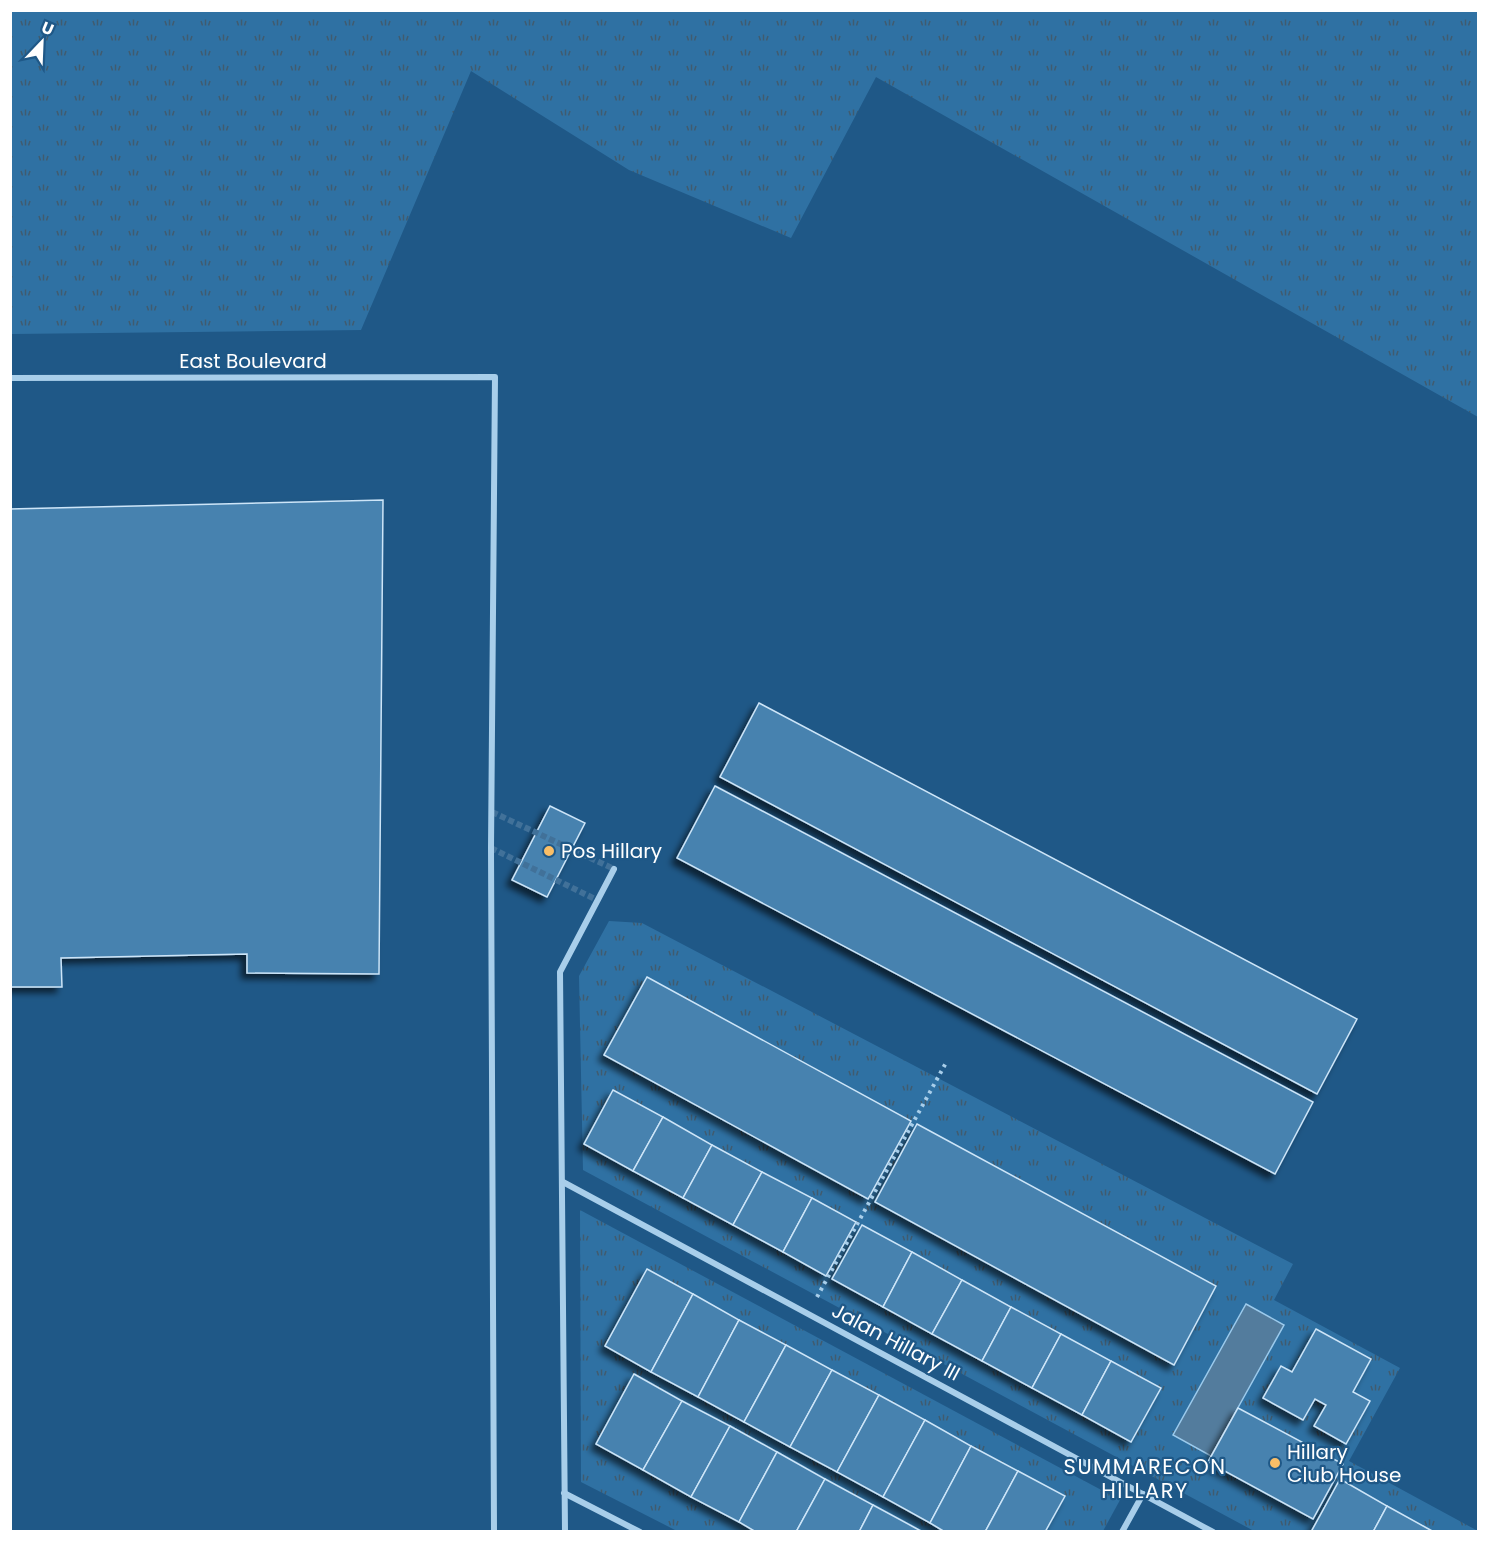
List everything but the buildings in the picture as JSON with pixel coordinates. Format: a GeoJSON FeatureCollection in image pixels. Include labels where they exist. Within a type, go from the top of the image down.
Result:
{"type":"FeatureCollection","features":[{"type":"Feature","properties":{"kind":"street","name":"East Boulevard"},"geometry":{"type":"LineString","coordinates":[[10,378],[495,377],[491,848],[494,1532]]}},
{"type":"Feature","properties":{"kind":"street"},"geometry":{"type":"LineString","coordinates":[[565,1532],[560,972],[614,869]]}},
{"type":"Feature","properties":{"kind":"street","name":"Jalan Hillary III"},"geometry":{"type":"LineString","coordinates":[[563,1182],[1213,1532]]}},
{"type":"Feature","properties":{"kind":"street"},"geometry":{"type":"LineString","coordinates":[[564,1493],[640,1532]]}},
{"type":"Feature","properties":{"kind":"street"},"geometry":{"type":"LineString","coordinates":[[1122,1532],[1143,1494]]}},
{"type":"Feature","properties":{"kind":"path"},"geometry":{"type":"LineString","coordinates":[[808,1314],[947,1060]]}},
{"type":"Feature","properties":{"kind":"green space"},"geometry":{"type":"Polygon","coordinates":[[[10,11],[1478,11],[1478,417],[876,77],[791,238],[629,170],[471,71],[361,330],[11,334],[10,11]]]}},
{"type":"Feature","properties":{"kind":"green space"},"geometry":{"type":"Polygon","coordinates":[[[609,921],[642,923],[1293,1264],[1274,1300],[1400,1368],[1349,1461],[1478,1531],[1254,1531],[583,1170],[579,976],[609,921]]]}},
{"type":"Feature","properties":{"kind":"green space"},"geometry":{"type":"Polygon","coordinates":[[[580,1210],[1120,1500],[1103,1531],[677,1531],[581,1482],[580,1210]]]}},
{"type":"Feature","properties":{"kind":"shaded area"},"geometry":{"type":"Polygon","coordinates":[[[1246,1304],[1284,1325],[1211,1456],[1173,1435],[1246,1304]]]}},
{"type":"Feature","properties":{"kind":"tunnel"},"geometry":{"type":"LineString","coordinates":[[492,812],[614,869]]}},
{"type":"Feature","properties":{"kind":"tunnel"},"geometry":{"type":"LineString","coordinates":[[491,848],[597,900]]}},
{"type":"Feature","properties":{"kind":"place","name":"Pos Hillary"},"geometry":{"type":"Point","coordinates":[549,851]}},
{"type":"Feature","properties":{"kind":"place","name":"Hillary Club House"},"geometry":{"type":"Point","coordinates":[1275,1463]}},
{"type":"Feature","properties":{"kind":"district","name":"SUMMARECON HILLARY"},"geometry":{"type":"Point","coordinates":[1145,1478]}}]}
